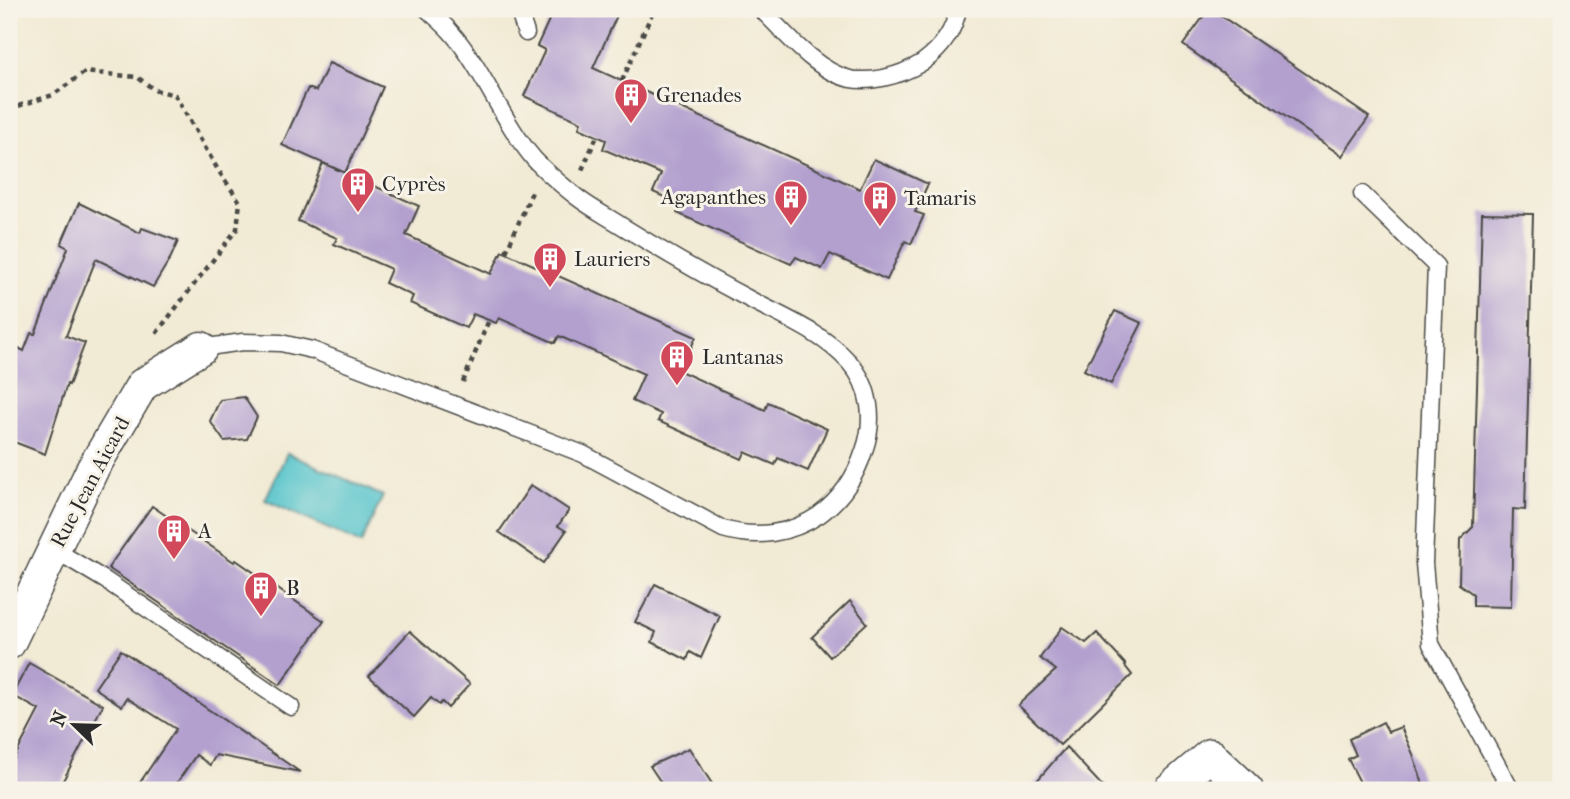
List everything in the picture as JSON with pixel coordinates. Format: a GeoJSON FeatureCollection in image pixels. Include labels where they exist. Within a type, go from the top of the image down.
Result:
{"type":"FeatureCollection","features":[{"type":"Feature","properties":{"kind":"street","name":"Rue Jean Aicard"},"geometry":{"type":"LineString","coordinates":[[9,643],[92,470],[142,385],[201,348]]}},
{"type":"Feature","properties":{"kind":"street"},"geometry":{"type":"LineString","coordinates":[[1169,790],[1210,755],[1247,790]]}},
{"type":"Feature","properties":{"kind":"lane"},"geometry":{"type":"LineString","coordinates":[[201,348],[243,342],[281,342],[312,350],[583,454],[714,524],[737,533],[771,534],[803,523],[818,516],[848,486],[864,453],[871,422],[869,400],[862,380],[850,363],[817,335],[649,243],[579,199],[535,160],[509,124],[471,60],[450,31],[426,9]]}},
{"type":"Feature","properties":{"kind":"lane"},"geometry":{"type":"LineString","coordinates":[[518,9],[526,33]]}},
{"type":"Feature","properties":{"kind":"lane"},"geometry":{"type":"LineString","coordinates":[[761,9],[801,49],[827,69],[849,79],[861,80],[897,75],[927,59],[940,48],[951,31],[958,9]]}},
{"type":"Feature","properties":{"kind":"lane"},"geometry":{"type":"LineString","coordinates":[[1362,194],[1436,266],[1424,563],[1431,644],[1511,790]]}},
{"type":"Feature","properties":{"kind":"lane"},"geometry":{"type":"LineString","coordinates":[[55,550],[105,580],[291,707]]}},
{"type":"Feature","properties":{"kind":"path"},"geometry":{"type":"LineString","coordinates":[[622,81],[654,9]]}},
{"type":"Feature","properties":{"kind":"path"},"geometry":{"type":"LineString","coordinates":[[9,109],[53,95],[85,72],[137,77],[155,90],[175,95],[240,202],[237,229],[144,348],[142,385]]}},
{"type":"Feature","properties":{"kind":"path"},"geometry":{"type":"LineString","coordinates":[[572,193],[597,136]]}},
{"type":"Feature","properties":{"kind":"path"},"geometry":{"type":"LineString","coordinates":[[506,252],[543,167]]}},
{"type":"Feature","properties":{"kind":"path"},"geometry":{"type":"LineString","coordinates":[[454,406],[489,320]]}},
{"type":"Feature","properties":{"kind":"water"},"geometry":{"type":"Polygon","coordinates":[[[287,453],[383,496],[361,544],[265,500],[287,453]]]}},
{"type":"Feature","properties":{"kind":"building"},"geometry":{"type":"Polygon","coordinates":[[[554,9],[620,9],[593,68],[860,189],[874,159],[928,184],[915,212],[924,215],[911,244],[905,241],[887,280],[830,254],[822,269],[796,257],[791,264],[677,213],[680,204],[653,192],[661,174],[603,149],[606,140],[579,128],[581,122],[524,96],[545,50],[537,46],[554,9]]]}},
{"type":"Feature","properties":{"kind":"building"},"geometry":{"type":"Polygon","coordinates":[[[1209,9],[1369,117],[1342,156],[1183,45],[1209,9]]]}},
{"type":"Feature","properties":{"kind":"building"},"geometry":{"type":"Polygon","coordinates":[[[329,63],[383,87],[345,173],[282,145],[308,88],[316,91],[329,63]]]}},
{"type":"Feature","properties":{"kind":"building"},"geometry":{"type":"Polygon","coordinates":[[[323,163],[419,206],[406,235],[491,274],[502,251],[696,337],[680,371],[765,410],[768,402],[827,429],[808,471],[778,458],[775,465],[745,452],[742,459],[658,421],[661,414],[632,401],[644,374],[559,336],[555,343],[499,318],[496,323],[473,314],[466,328],[410,303],[413,296],[385,283],[391,269],[334,244],[337,238],[298,221],[323,163]]]}},
{"type":"Feature","properties":{"kind":"building"},"geometry":{"type":"Polygon","coordinates":[[[79,203],[140,233],[142,228],[178,241],[153,287],[96,259],[66,336],[85,343],[69,385],[67,384],[45,454],[9,440],[9,343],[24,351],[31,333],[35,334],[68,248],[61,244],[79,203]]]}},
{"type":"Feature","properties":{"kind":"building"},"geometry":{"type":"Polygon","coordinates":[[[1482,213],[1533,214],[1525,510],[1513,509],[1511,607],[1473,606],[1473,594],[1459,584],[1460,540],[1473,527],[1482,213]]]}},
{"type":"Feature","properties":{"kind":"building"},"geometry":{"type":"Polygon","coordinates":[[[1115,311],[1142,323],[1111,384],[1084,370],[1115,311]]]}},
{"type":"Feature","properties":{"kind":"building"},"geometry":{"type":"Polygon","coordinates":[[[244,397],[257,417],[247,439],[224,441],[210,421],[220,400],[244,397]]]}},
{"type":"Feature","properties":{"kind":"building"},"geometry":{"type":"Polygon","coordinates":[[[531,485],[569,510],[558,526],[566,531],[544,563],[499,532],[531,485]]]}},
{"type":"Feature","properties":{"kind":"building"},"geometry":{"type":"Polygon","coordinates":[[[152,506],[324,621],[280,685],[108,568],[152,506]]]}},
{"type":"Feature","properties":{"kind":"building"},"geometry":{"type":"Polygon","coordinates":[[[655,584],[720,616],[701,658],[690,652],[687,660],[652,642],[656,632],[635,622],[655,584]]]}},
{"type":"Feature","properties":{"kind":"building"},"geometry":{"type":"Polygon","coordinates":[[[850,601],[867,623],[830,657],[812,637],[850,601]]]}},
{"type":"Feature","properties":{"kind":"building"},"geometry":{"type":"Polygon","coordinates":[[[1062,627],[1086,643],[1097,633],[1132,675],[1060,745],[1018,705],[1056,670],[1040,658],[1062,627]]]}},
{"type":"Feature","properties":{"kind":"building"},"geometry":{"type":"Polygon","coordinates":[[[410,631],[470,684],[448,708],[442,702],[439,705],[431,698],[414,717],[369,676],[410,631]]]}},
{"type":"Feature","properties":{"kind":"building"},"geometry":{"type":"Polygon","coordinates":[[[121,650],[300,772],[216,755],[210,765],[196,755],[172,790],[135,790],[176,729],[127,698],[122,706],[95,688],[121,650]]]}},
{"type":"Feature","properties":{"kind":"building"},"geometry":{"type":"Polygon","coordinates":[[[29,663],[103,705],[58,790],[25,790],[9,782],[9,768],[39,710],[12,695],[29,663]]]}},
{"type":"Feature","properties":{"kind":"building"},"geometry":{"type":"Polygon","coordinates":[[[1383,722],[1388,732],[1401,727],[1425,790],[1364,790],[1348,759],[1356,755],[1349,739],[1383,722]]]}},
{"type":"Feature","properties":{"kind":"building"},"geometry":{"type":"Polygon","coordinates":[[[1066,747],[1106,790],[1029,790],[1066,747]]]}},
{"type":"Feature","properties":{"kind":"building"},"geometry":{"type":"Polygon","coordinates":[[[689,748],[716,790],[666,790],[650,766],[689,748]]]}},
{"type":"Feature","properties":{"kind":"place","name":"Grenades"},"geometry":{"type":"Point","coordinates":[631,125]}},
{"type":"Feature","properties":{"kind":"place","name":"Cyprès"},"geometry":{"type":"Point","coordinates":[358,214]}},
{"type":"Feature","properties":{"kind":"place","name":"Agapanthes"},"geometry":{"type":"Point","coordinates":[791,227]}},
{"type":"Feature","properties":{"kind":"place","name":"Tamaris"},"geometry":{"type":"Point","coordinates":[880,228]}},
{"type":"Feature","properties":{"kind":"place","name":"Lauriers"},"geometry":{"type":"Point","coordinates":[550,289]}},
{"type":"Feature","properties":{"kind":"place","name":"Lantanas"},"geometry":{"type":"Point","coordinates":[677,387]}},
{"type":"Feature","properties":{"kind":"place","name":"A"},"geometry":{"type":"Point","coordinates":[174,561]}},
{"type":"Feature","properties":{"kind":"place","name":"B"},"geometry":{"type":"Point","coordinates":[261,618]}}]}
